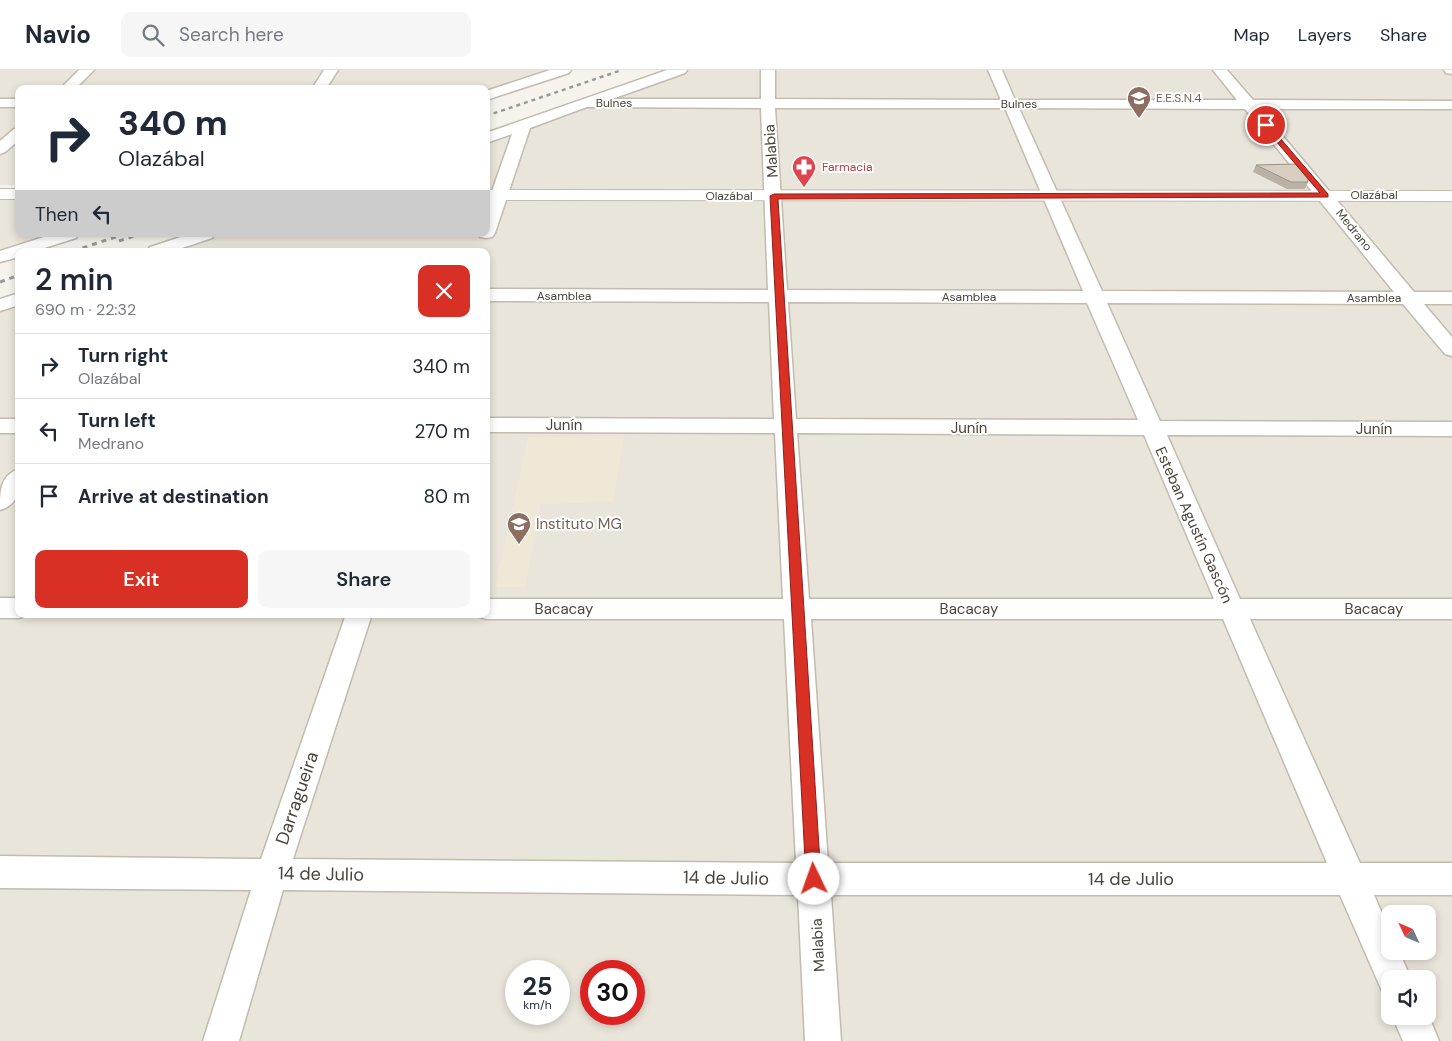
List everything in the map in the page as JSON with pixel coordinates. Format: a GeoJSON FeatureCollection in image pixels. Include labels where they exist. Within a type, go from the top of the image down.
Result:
{"type":"FeatureCollection","features":[{"type":"Feature","properties":{"kind":"street"},"geometry":{"type":"LineString","coordinates":[[71,85],[88,70]]}},
{"type":"Feature","properties":{"kind":"street"},"geometry":{"type":"LineString","coordinates":[[322,85],[331,70]]}},
{"type":"Feature","properties":{"kind":"street"},"geometry":{"type":"LineString","coordinates":[[490,94],[536,75],[564,70]]}},
{"type":"Feature","properties":{"kind":"street"},"geometry":{"type":"LineString","coordinates":[[490,137],[680,70]]}},
{"type":"Feature","properties":{"kind":"street","name":"Malabia"},"geometry":{"type":"LineString","coordinates":[[768,70],[778,297],[824,1041]]}},
{"type":"Feature","properties":{"kind":"street","name":"Esteban Agustín Gascón"},"geometry":{"type":"LineString","coordinates":[[995,70],[1390,970]]}},
{"type":"Feature","properties":{"kind":"street","name":"Medrano"},"geometry":{"type":"LineString","coordinates":[[1220,70],[1326,195],[1452,350]]}},
{"type":"Feature","properties":{"kind":"street"},"geometry":{"type":"LineString","coordinates":[[0,103],[15,103]]}},
{"type":"Feature","properties":{"kind":"street","name":"Bulnes"},"geometry":{"type":"LineString","coordinates":[[586,103],[1452,105]]}},
{"type":"Feature","properties":{"kind":"street"},"geometry":{"type":"LineString","coordinates":[[490,208],[492,195],[523,125]]}},
{"type":"Feature","properties":{"kind":"street"},"geometry":{"type":"LineString","coordinates":[[0,149],[15,136]]}},
{"type":"Feature","properties":{"kind":"street"},"geometry":{"type":"LineString","coordinates":[[0,194],[15,194]]}},
{"type":"Feature","properties":{"kind":"street","name":"Olazábal"},"geometry":{"type":"LineString","coordinates":[[492,195],[1452,196]]}},
{"type":"Feature","properties":{"kind":"street"},"geometry":{"type":"LineString","coordinates":[[27,248],[61,237]]}},
{"type":"Feature","properties":{"kind":"street"},"geometry":{"type":"LineString","coordinates":[[183,246],[200,237]]}},
{"type":"Feature","properties":{"kind":"street"},"geometry":{"type":"LineString","coordinates":[[0,257],[15,252]]}},
{"type":"Feature","properties":{"kind":"street","name":"Asamblea"},"geometry":{"type":"LineString","coordinates":[[490,295],[1452,298]]}},
{"type":"Feature","properties":{"kind":"street"},"geometry":{"type":"LineString","coordinates":[[0,305],[15,300]]}},
{"type":"Feature","properties":{"kind":"street","name":"Junín"},"geometry":{"type":"LineString","coordinates":[[490,424],[1152,429],[1452,429]]}},
{"type":"Feature","properties":{"kind":"street"},"geometry":{"type":"LineString","coordinates":[[0,426],[15,426]]}},
{"type":"Feature","properties":{"kind":"street"},"geometry":{"type":"LineString","coordinates":[[0,502],[15,482]]}},
{"type":"Feature","properties":{"kind":"street"},"geometry":{"type":"LineString","coordinates":[[0,608],[15,608]]}},
{"type":"Feature","properties":{"kind":"street","name":"Bacacay"},"geometry":{"type":"LineString","coordinates":[[490,609],[1452,609]]}},
{"type":"Feature","properties":{"kind":"street","name":"Darragueira"},"geometry":{"type":"LineString","coordinates":[[222,1041],[272,874],[358,618]]}},
{"type":"Feature","properties":{"kind":"street","name":"14 de Julio"},"geometry":{"type":"LineString","coordinates":[[0,872],[814,879],[1452,880]]}},
{"type":"Feature","properties":{"kind":"street"},"geometry":{"type":"LineString","coordinates":[[1414,1025],[1421,1041]]}},
{"type":"Feature","properties":{"kind":"shaded area"},"geometry":{"type":"Polygon","coordinates":[[[0,70],[547,70],[490,89],[490,85],[15,85],[15,185],[0,185],[0,70]]]}},
{"type":"Feature","properties":{"kind":"shaded area"},"geometry":{"type":"Polygon","coordinates":[[[688,70],[1452,70],[1452,1041],[0,1041],[0,310],[15,304],[15,618],[490,618],[490,248],[172,248],[205,237],[490,237],[490,139],[688,70]]]}},
{"type":"Feature","properties":{"kind":"shaded area"},"geometry":{"type":"Polygon","coordinates":[[[0,198],[15,198],[15,237],[47,237],[0,252],[0,198]]]}},
{"type":"Feature","properties":{"kind":"shaded area","name":"Instituto MG"},"geometry":{"type":"Polygon","coordinates":[[[528,437],[624,437],[613,502],[541,504],[525,587],[495,587],[528,437]]]}},
{"type":"Feature","properties":{"kind":"building"},"geometry":{"type":"Polygon","coordinates":[[[1297,164],[1308,178],[1308,182],[1291,182],[1256,165],[1297,164]]]}},
{"type":"Feature","properties":{"kind":"railway"},"geometry":{"type":"LineString","coordinates":[[490,115],[622,70]]}},
{"type":"Feature","properties":{"kind":"railway"},"geometry":{"type":"LineString","coordinates":[[82,248],[116,237]]}},
{"type":"Feature","properties":{"kind":"railway"},"geometry":{"type":"LineString","coordinates":[[119,241],[131,237]]}},
{"type":"Feature","properties":{"kind":"railway"},"geometry":{"type":"LineString","coordinates":[[0,282],[15,276]]}},
{"type":"Feature","properties":{"kind":"place","name":"E.E.S.N.4"},"geometry":{"type":"Point","coordinates":[1139,119]}},
{"type":"Feature","properties":{"kind":"place","name":"Farmacia"},"geometry":{"type":"Point","coordinates":[804,188]}},
{"type":"Feature","properties":{"kind":"place","name":"Instituto MG"},"geometry":{"type":"Point","coordinates":[519,545]}},
{"type":"Feature","properties":{"kind":"route"},"geometry":{"type":"LineString","coordinates":[[814,879],[778,297],[774,196],[1326,195],[1266,125]]}}]}
